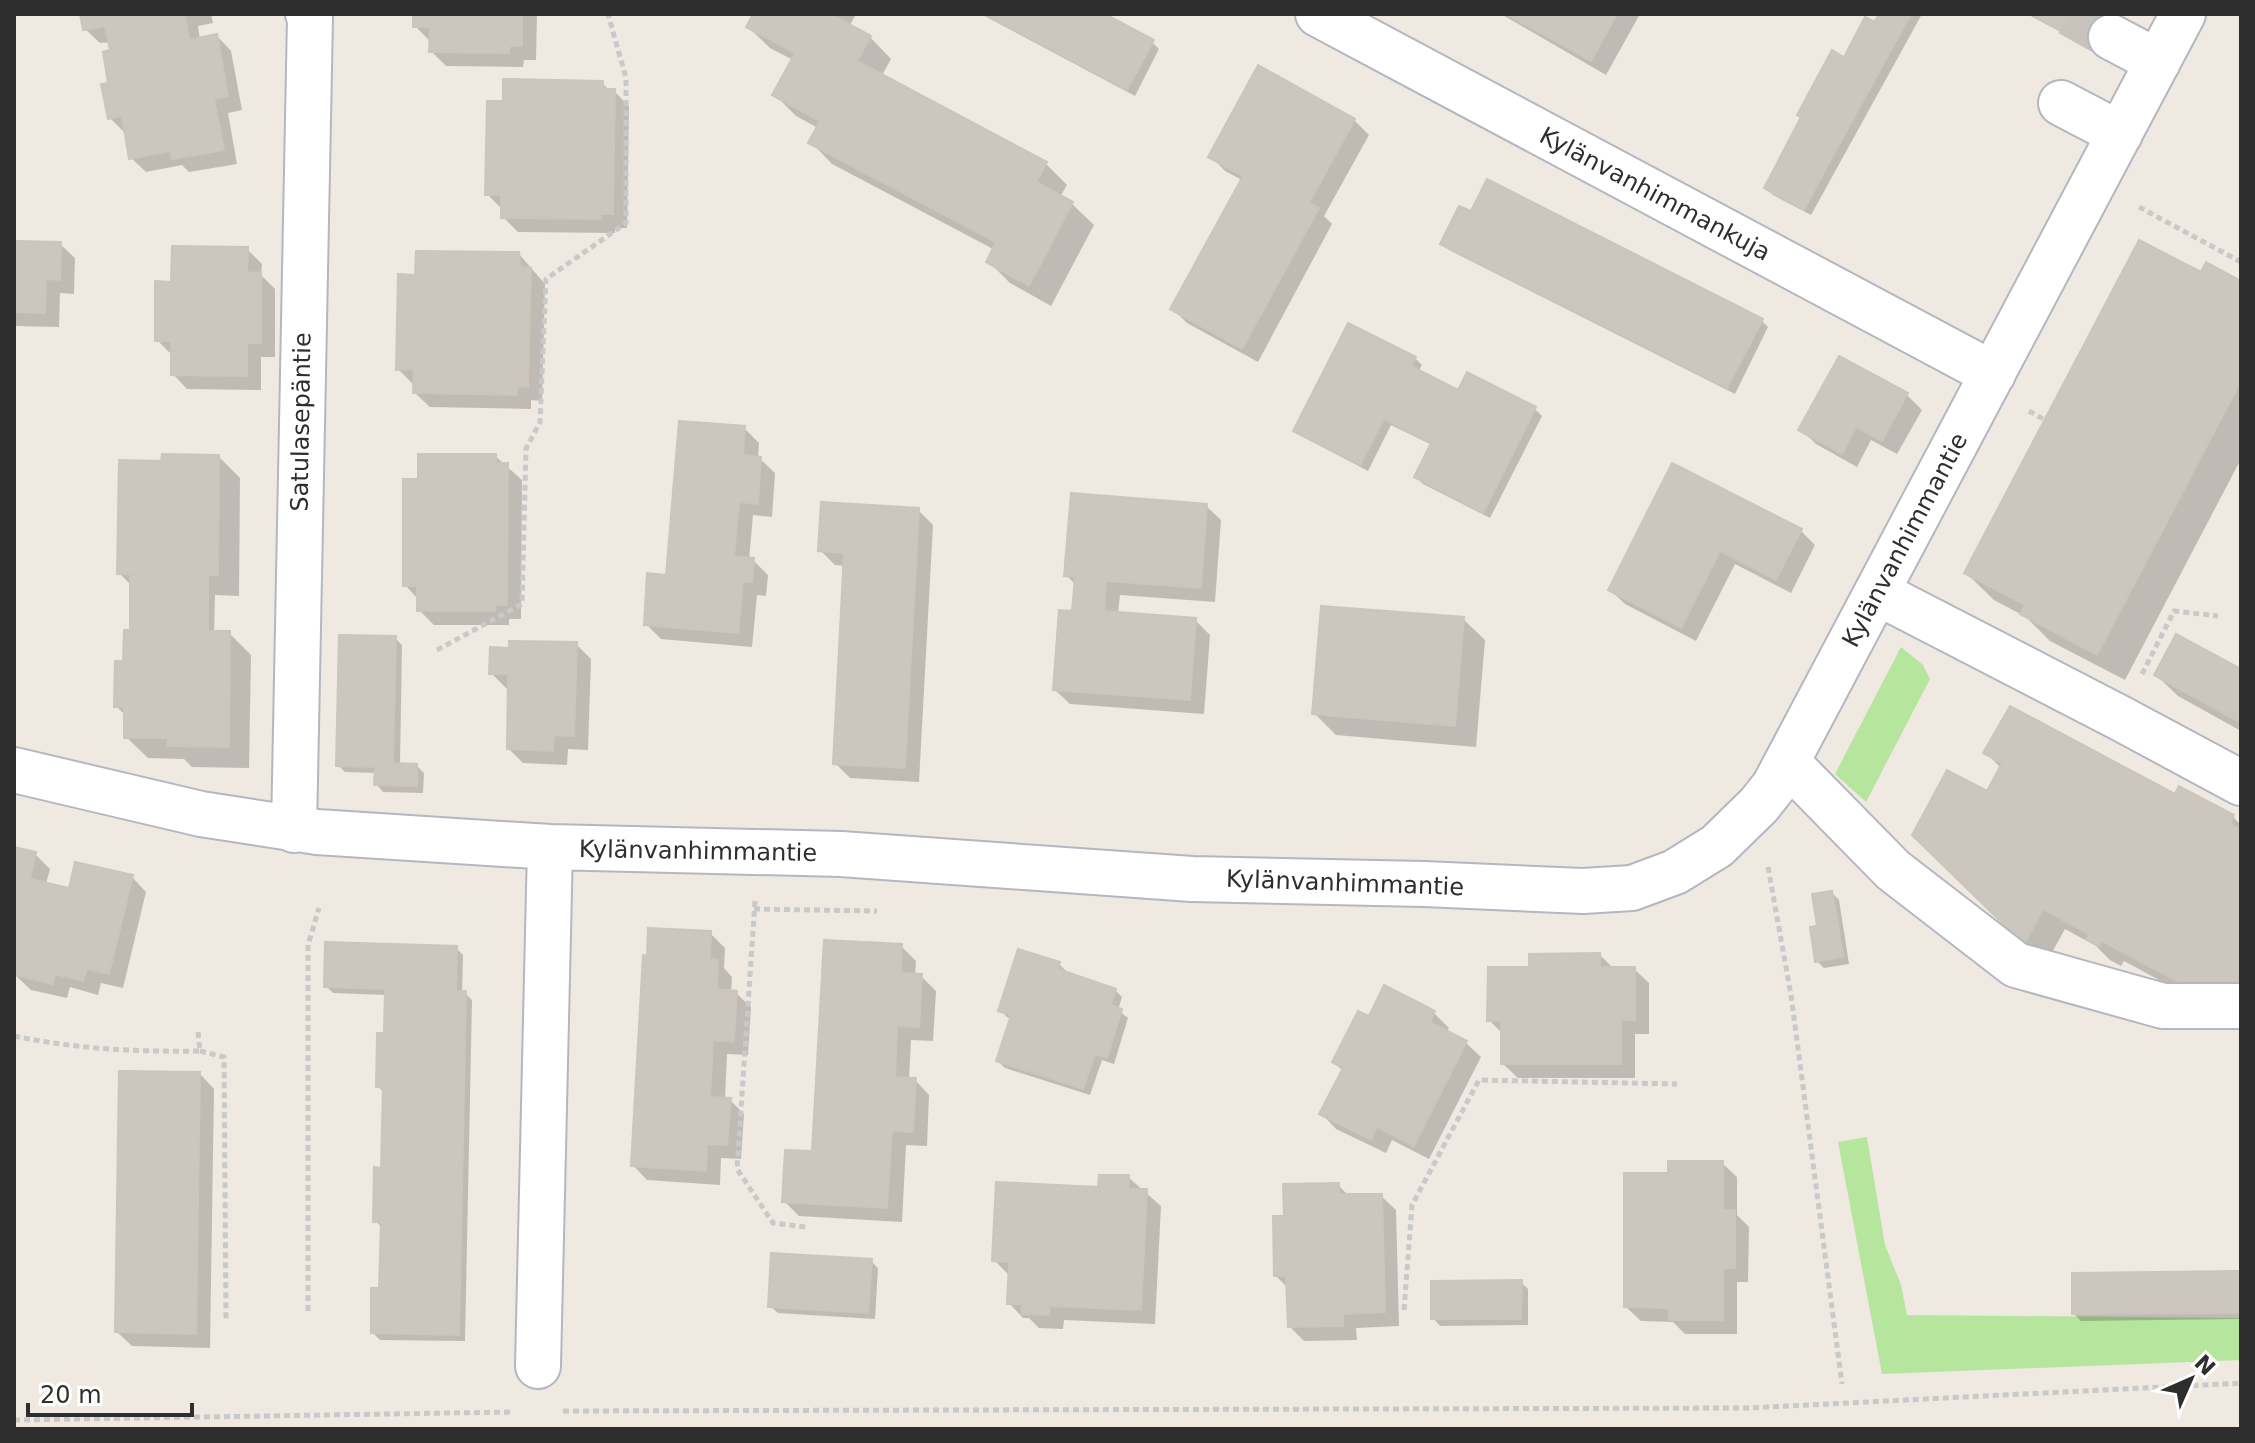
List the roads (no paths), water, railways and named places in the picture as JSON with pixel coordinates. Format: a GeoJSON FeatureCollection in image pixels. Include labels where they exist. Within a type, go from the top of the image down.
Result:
{"type":"FeatureCollection","features":[{"type":"Feature","properties":{"kind":"street","name":"Satulasepäntie"},"geometry":{"type":"LineString","coordinates":[[294,830],[308,14]]}},
{"type":"Feature","properties":{"kind":"street","name":"Kylänvanhimmankuja"},"geometry":{"type":"LineString","coordinates":[[1318,14],[1993,374]]}},
{"type":"Feature","properties":{"kind":"street","name":"Kylänvanhimmantie"},"geometry":{"type":"LineString","coordinates":[[14,770],[201,814],[294,830],[550,847],[841,854],[1192,879],[1583,891],[1632,888],[1675,872],[1717,846],[1774,786],[2183,14]]}},
{"type":"Feature","properties":{"kind":"street"},"geometry":{"type":"LineString","coordinates":[[2111,37],[2158,62]]}},
{"type":"Feature","properties":{"kind":"street"},"geometry":{"type":"LineString","coordinates":[[2061,103],[2120,134]]}},
{"type":"Feature","properties":{"kind":"street"},"geometry":{"type":"LineString","coordinates":[[1878,593],[2241,783]]}},
{"type":"Feature","properties":{"kind":"street"},"geometry":{"type":"LineString","coordinates":[[1788,763],[1893,870],[2016,965],[2163,1006],[2241,1006]]}},
{"type":"Feature","properties":{"kind":"street"},"geometry":{"type":"LineString","coordinates":[[538,1366],[550,847]]}},
{"type":"Feature","properties":{"kind":"tunnel"},"geometry":{"type":"LineString","coordinates":[[2069,14],[2111,37]]}}]}
